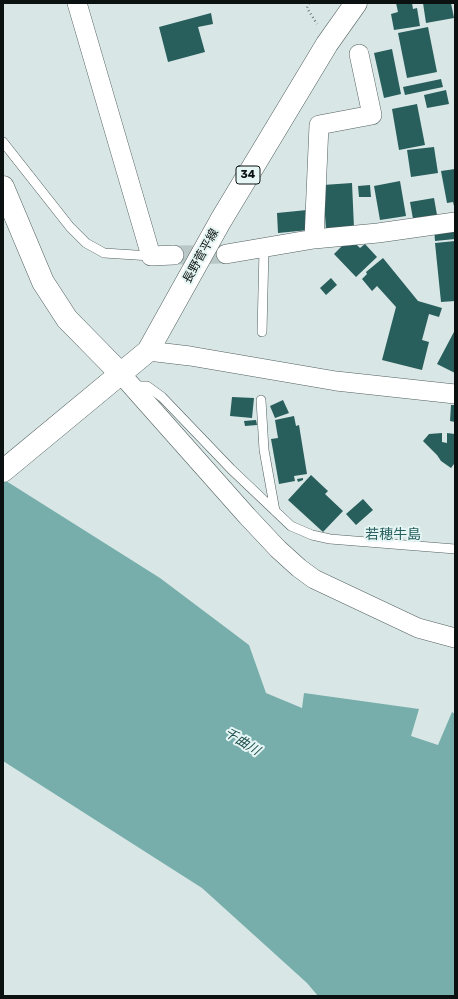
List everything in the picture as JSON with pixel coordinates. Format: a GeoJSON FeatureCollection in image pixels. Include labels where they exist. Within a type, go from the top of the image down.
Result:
{"type":"FeatureCollection","features":[{"type":"Feature","properties":{"kind":"main road","name":"長野菅平線"},"geometry":{"type":"LineString","coordinates":[[3,471],[119,382],[148,351],[221,220],[327,44],[356,3]]}},
{"type":"Feature","properties":{"kind":"main road"},"geometry":{"type":"LineString","coordinates":[[3,187],[43,282],[67,319],[119,382]]}},
{"type":"Feature","properties":{"kind":"street"},"geometry":{"type":"LineString","coordinates":[[76,3],[151,256],[174,255]]}},
{"type":"Feature","properties":{"kind":"street"},"geometry":{"type":"LineString","coordinates":[[314,239],[319,125],[372,115],[359,54]]}},
{"type":"Feature","properties":{"kind":"street"},"geometry":{"type":"LineString","coordinates":[[226,254],[264,249],[314,239],[378,233],[455,222]]}},
{"type":"Feature","properties":{"kind":"street"},"geometry":{"type":"LineString","coordinates":[[148,351],[190,356],[336,381],[455,394]]}},
{"type":"Feature","properties":{"kind":"street"},"geometry":{"type":"LineString","coordinates":[[119,382],[247,516],[299,568],[314,579],[418,628],[455,638]]}},
{"type":"Feature","properties":{"kind":"lane"},"geometry":{"type":"LineString","coordinates":[[3,142],[70,227],[86,243],[104,253],[151,256]]}},
{"type":"Feature","properties":{"kind":"lane"},"geometry":{"type":"LineString","coordinates":[[262,332],[264,249]]}},
{"type":"Feature","properties":{"kind":"lane"},"geometry":{"type":"LineString","coordinates":[[119,382],[147,386],[162,398],[231,469],[291,526],[312,535],[330,539],[455,549]]}},
{"type":"Feature","properties":{"kind":"lane"},"geometry":{"type":"LineString","coordinates":[[261,400],[264,450],[275,511]]}},
{"type":"Feature","properties":{"kind":"path"},"geometry":{"type":"LineString","coordinates":[[309,3],[307,8],[316,24]]}},
{"type":"Feature","properties":{"kind":"water","name":"千曲川"},"geometry":{"type":"Polygon","coordinates":[[[3,479],[160,578],[249,645],[266,693],[302,708],[304,693],[419,709],[411,736],[438,745],[452,712],[455,714],[455,996],[318,996],[307,983],[202,888],[3,761],[3,479]]]}},
{"type":"Feature","properties":{"kind":"building"},"geometry":{"type":"Polygon","coordinates":[[[396,3],[412,3],[413,9],[417,8],[420,26],[394,30],[391,14],[398,12],[396,3]]]}},
{"type":"Feature","properties":{"kind":"building"},"geometry":{"type":"Polygon","coordinates":[[[423,3],[451,3],[454,18],[426,23],[423,3]]]}},
{"type":"Feature","properties":{"kind":"building"},"geometry":{"type":"Polygon","coordinates":[[[211,13],[213,24],[198,27],[205,52],[168,62],[159,27],[211,13]]]}},
{"type":"Feature","properties":{"kind":"building"},"geometry":{"type":"Polygon","coordinates":[[[428,27],[437,72],[407,78],[398,33],[428,27]]]}},
{"type":"Feature","properties":{"kind":"building"},"geometry":{"type":"Polygon","coordinates":[[[392,49],[401,94],[384,98],[374,53],[392,49]]]}},
{"type":"Feature","properties":{"kind":"building"},"geometry":{"type":"Polygon","coordinates":[[[441,79],[443,87],[405,95],[403,87],[441,79]]]}},
{"type":"Feature","properties":{"kind":"building"},"geometry":{"type":"Polygon","coordinates":[[[446,90],[449,104],[427,108],[424,95],[446,90]]]}},
{"type":"Feature","properties":{"kind":"building"},"geometry":{"type":"Polygon","coordinates":[[[417,104],[425,145],[399,150],[392,109],[417,104]]]}},
{"type":"Feature","properties":{"kind":"building"},"geometry":{"type":"Polygon","coordinates":[[[434,147],[438,173],[411,177],[407,150],[434,147]]]}},
{"type":"Feature","properties":{"kind":"building"},"geometry":{"type":"Polygon","coordinates":[[[455,169],[454,206],[453,202],[447,203],[441,171],[455,169]]]}},
{"type":"Feature","properties":{"kind":"building"},"geometry":{"type":"Polygon","coordinates":[[[400,181],[406,216],[380,220],[374,186],[400,181]]]}},
{"type":"Feature","properties":{"kind":"building"},"geometry":{"type":"Polygon","coordinates":[[[352,183],[354,228],[326,230],[323,185],[352,183]]]}},
{"type":"Feature","properties":{"kind":"building"},"geometry":{"type":"Polygon","coordinates":[[[370,185],[371,197],[359,197],[358,186],[370,185]]]}},
{"type":"Feature","properties":{"kind":"building"},"geometry":{"type":"Polygon","coordinates":[[[434,198],[437,215],[413,219],[410,202],[434,198]]]}},
{"type":"Feature","properties":{"kind":"building"},"geometry":{"type":"Polygon","coordinates":[[[307,210],[309,230],[278,233],[277,213],[307,210]]]}},
{"type":"Feature","properties":{"kind":"building"},"geometry":{"type":"Polygon","coordinates":[[[455,226],[455,239],[435,241],[434,228],[455,226]]]}},
{"type":"Feature","properties":{"kind":"building"},"geometry":{"type":"Polygon","coordinates":[[[350,238],[360,248],[365,244],[377,257],[356,277],[334,254],[350,238]]]}},
{"type":"Feature","properties":{"kind":"building"},"geometry":{"type":"Polygon","coordinates":[[[455,241],[455,301],[441,302],[435,243],[455,241]]]}},
{"type":"Feature","properties":{"kind":"building"},"geometry":{"type":"Polygon","coordinates":[[[383,258],[418,301],[442,308],[439,317],[429,314],[422,340],[429,342],[422,370],[382,360],[396,307],[377,286],[372,291],[362,279],[367,274],[366,272],[383,258]]]}},
{"type":"Feature","properties":{"kind":"building"},"geometry":{"type":"Polygon","coordinates":[[[331,278],[337,285],[326,295],[320,288],[331,278]]]}},
{"type":"Feature","properties":{"kind":"building"},"geometry":{"type":"Polygon","coordinates":[[[455,330],[455,373],[437,364],[455,330]]]}},
{"type":"Feature","properties":{"kind":"building"},"geometry":{"type":"Polygon","coordinates":[[[232,397],[254,398],[252,418],[230,416],[232,397]]]}},
{"type":"Feature","properties":{"kind":"building"},"geometry":{"type":"Polygon","coordinates":[[[283,400],[289,413],[275,418],[270,406],[283,400]]]}},
{"type":"Feature","properties":{"kind":"building"},"geometry":{"type":"Polygon","coordinates":[[[451,405],[455,405],[455,422],[450,421],[451,405]]]}},
{"type":"Feature","properties":{"kind":"building"},"geometry":{"type":"Polygon","coordinates":[[[294,416],[296,426],[299,425],[307,474],[294,476],[295,481],[279,484],[271,439],[278,438],[275,420],[294,416]]]}},
{"type":"Feature","properties":{"kind":"building"},"geometry":{"type":"Polygon","coordinates":[[[256,420],[257,425],[245,426],[244,421],[256,420]]]}},
{"type":"Feature","properties":{"kind":"building"},"geometry":{"type":"Polygon","coordinates":[[[442,433],[442,442],[447,443],[447,433],[455,434],[455,466],[454,464],[451,468],[441,461],[423,441],[429,434],[442,433]]]}},
{"type":"Feature","properties":{"kind":"building"},"geometry":{"type":"Polygon","coordinates":[[[311,475],[328,491],[325,494],[343,511],[323,532],[288,500],[311,475]]]}},
{"type":"Feature","properties":{"kind":"building"},"geometry":{"type":"Polygon","coordinates":[[[303,478],[303,480],[298,482],[297,479],[303,478]]]}},
{"type":"Feature","properties":{"kind":"building"},"geometry":{"type":"Polygon","coordinates":[[[363,499],[373,510],[356,525],[346,514],[363,499]]]}},
{"type":"Feature","properties":{"kind":"tunnel"},"geometry":{"type":"LineString","coordinates":[[174,255],[226,254]]}},
{"type":"Feature","properties":{"kind":"district","name":"若穂牛島"},"geometry":{"type":"Point","coordinates":[393,535]}}]}
